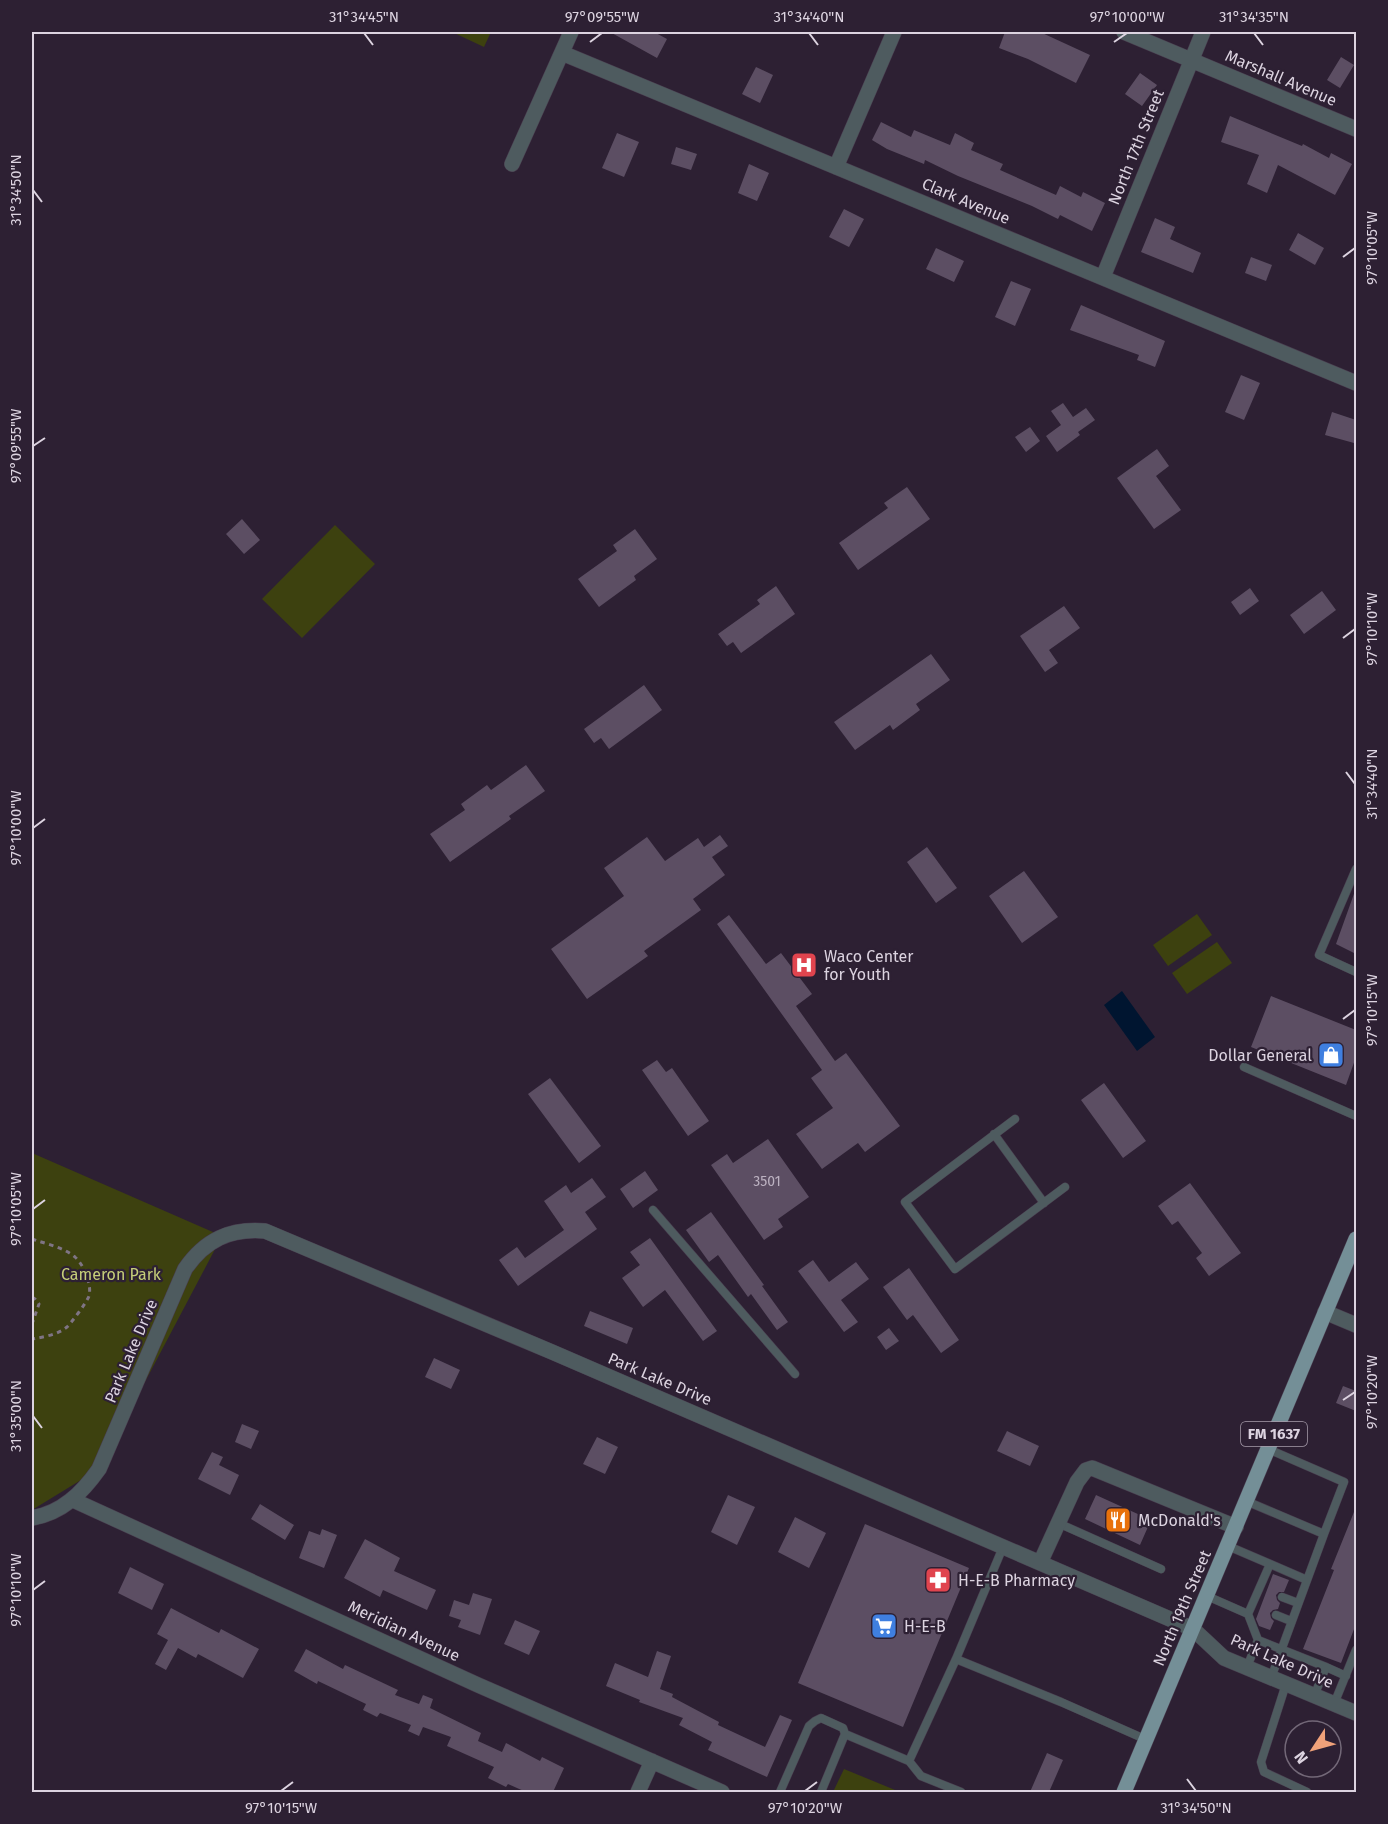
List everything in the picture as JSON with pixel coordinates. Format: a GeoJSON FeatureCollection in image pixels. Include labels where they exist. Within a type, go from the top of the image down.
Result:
{"type":"FeatureCollection","features":[{"type":"Feature","properties":{"kind":"main road","name":"North 19th Street"},"geometry":{"type":"LineString","coordinates":[[1124,1792],[1356,1239]]}},
{"type":"Feature","properties":{"kind":"street"},"geometry":{"type":"LineString","coordinates":[[512,164],[571,32]]}},
{"type":"Feature","properties":{"kind":"street"},"geometry":{"type":"LineString","coordinates":[[836,167],[894,32]]}},
{"type":"Feature","properties":{"kind":"street","name":"Marshall Avenue"},"geometry":{"type":"LineString","coordinates":[[1124,32],[1356,129]]}},
{"type":"Feature","properties":{"kind":"street","name":"North 17th Street"},"geometry":{"type":"LineString","coordinates":[[1103,277],[1203,32]]}},
{"type":"Feature","properties":{"kind":"street","name":"Clark Avenue"},"geometry":{"type":"LineString","coordinates":[[562,53],[1356,383]]}},
{"type":"Feature","properties":{"kind":"street","name":"Park Lake Drive"},"geometry":{"type":"LineString","coordinates":[[73,1500],[99,1469],[185,1269],[208,1244],[222,1236],[250,1230],[265,1231],[1193,1629],[1224,1658],[1356,1713]]}},
{"type":"Feature","properties":{"kind":"street"},"geometry":{"type":"LineString","coordinates":[[1325,1312],[1356,1325]]}},
{"type":"Feature","properties":{"kind":"street"},"geometry":{"type":"LineString","coordinates":[[1040,1563],[1077,1482],[1086,1470],[1092,1468],[1236,1527]]}},
{"type":"Feature","properties":{"kind":"street"},"geometry":{"type":"LineString","coordinates":[[32,1518],[58,1509],[73,1500]]}},
{"type":"Feature","properties":{"kind":"street","name":"Meridian Avenue"},"geometry":{"type":"LineString","coordinates":[[73,1500],[478,1685],[722,1792]]}},
{"type":"Feature","properties":{"kind":"street"},"geometry":{"type":"LineString","coordinates":[[638,1792],[652,1761]]}},
{"type":"Feature","properties":{"kind":"lane"},"geometry":{"type":"LineString","coordinates":[[1356,869],[1319,955],[1356,972]]}},
{"type":"Feature","properties":{"kind":"lane"},"geometry":{"type":"LineString","coordinates":[[1244,1067],[1356,1116]]}},
{"type":"Feature","properties":{"kind":"lane"},"geometry":{"type":"LineString","coordinates":[[1015,1119],[905,1202],[955,1269],[1065,1188]]}},
{"type":"Feature","properties":{"kind":"lane"},"geometry":{"type":"LineString","coordinates":[[994,1134],[1044,1203]]}},
{"type":"Feature","properties":{"kind":"lane"},"geometry":{"type":"LineString","coordinates":[[653,1210],[795,1374]]}},
{"type":"Feature","properties":{"kind":"lane"},"geometry":{"type":"LineString","coordinates":[[1268,1449],[1344,1482],[1271,1678]]}},
{"type":"Feature","properties":{"kind":"lane"},"geometry":{"type":"LineString","coordinates":[[1246,1501],[1324,1534]]}},
{"type":"Feature","properties":{"kind":"lane"},"geometry":{"type":"LineString","coordinates":[[1058,1523],[1161,1569]]}},
{"type":"Feature","properties":{"kind":"lane"},"geometry":{"type":"LineString","coordinates":[[1228,1546],[1307,1580]]}},
{"type":"Feature","properties":{"kind":"lane"},"geometry":{"type":"LineString","coordinates":[[909,1761],[956,1659],[1003,1547]]}},
{"type":"Feature","properties":{"kind":"lane"},"geometry":{"type":"LineString","coordinates":[[1248,1614],[1256,1606],[1270,1564]]}},
{"type":"Feature","properties":{"kind":"lane"},"geometry":{"type":"LineString","coordinates":[[1207,1596],[1248,1614],[1258,1640],[1247,1667]]}},
{"type":"Feature","properties":{"kind":"lane"},"geometry":{"type":"LineString","coordinates":[[1282,1597],[1298,1604]]}},
{"type":"Feature","properties":{"kind":"lane"},"geometry":{"type":"LineString","coordinates":[[1276,1615],[1291,1621]]}},
{"type":"Feature","properties":{"kind":"lane"},"geometry":{"type":"LineString","coordinates":[[1258,1640],[1346,1676]]}},
{"type":"Feature","properties":{"kind":"lane"},"geometry":{"type":"LineString","coordinates":[[1334,1704],[1356,1650]]}},
{"type":"Feature","properties":{"kind":"lane"},"geometry":{"type":"LineString","coordinates":[[956,1659],[1146,1740]]}},
{"type":"Feature","properties":{"kind":"lane"},"geometry":{"type":"LineString","coordinates":[[1314,1696],[1326,1667]]}},
{"type":"Feature","properties":{"kind":"lane"},"geometry":{"type":"LineString","coordinates":[[1286,1684],[1261,1762],[1264,1772],[1307,1792]]}},
{"type":"Feature","properties":{"kind":"lane"},"geometry":{"type":"LineString","coordinates":[[780,1792],[809,1726],[814,1720],[821,1718],[843,1728],[845,1734],[821,1792]]}},
{"type":"Feature","properties":{"kind":"lane"},"geometry":{"type":"LineString","coordinates":[[845,1734],[909,1761],[921,1776],[961,1792]]}},
{"type":"Feature","properties":{"kind":"path"},"geometry":{"type":"LineString","coordinates":[[32,1239],[57,1246],[76,1258],[84,1269],[89,1284],[89,1296],[67,1327],[50,1335],[32,1339]]}},
{"type":"Feature","properties":{"kind":"path"},"geometry":{"type":"LineString","coordinates":[[32,1297],[39,1304],[32,1323]]}},
{"type":"Feature","properties":{"kind":"green space"},"geometry":{"type":"Polygon","coordinates":[[[452,32],[491,32],[484,47],[452,32]]]}},
{"type":"Feature","properties":{"kind":"green space"},"geometry":{"type":"Polygon","coordinates":[[[335,525],[375,564],[302,638],[262,599],[335,525]]]}},
{"type":"Feature","properties":{"kind":"green space"},"geometry":{"type":"Polygon","coordinates":[[[1197,914],[1212,935],[1168,966],[1153,945],[1197,914]]]}},
{"type":"Feature","properties":{"kind":"green space"},"geometry":{"type":"Polygon","coordinates":[[[1217,942],[1232,963],[1187,994],[1172,973],[1217,942]]]}},
{"type":"Feature","properties":{"kind":"green space","name":"Cameron Park"},"geometry":{"type":"Polygon","coordinates":[[[32,1153],[222,1236],[99,1469],[32,1510],[32,1153]]]}},
{"type":"Feature","properties":{"kind":"green space"},"geometry":{"type":"Polygon","coordinates":[[[844,1769],[900,1792],[833,1792],[844,1769]]]}},
{"type":"Feature","properties":{"kind":"water"},"geometry":{"type":"Polygon","coordinates":[[[1122,991],[1155,1037],[1137,1051],[1104,1005],[1122,991]]]}},
{"type":"Feature","properties":{"kind":"building"},"geometry":{"type":"Polygon","coordinates":[[[610,32],[654,32],[667,39],[657,58],[610,32]]]}},
{"type":"Feature","properties":{"kind":"building"},"geometry":{"type":"Polygon","coordinates":[[[1005,32],[1040,32],[1090,55],[1076,83],[1028,59],[999,48],[1005,32]]]}},
{"type":"Feature","properties":{"kind":"building"},"geometry":{"type":"Polygon","coordinates":[[[1341,57],[1354,65],[1340,88],[1327,80],[1341,57]]]}},
{"type":"Feature","properties":{"kind":"building"},"geometry":{"type":"Polygon","coordinates":[[[756,67],[773,75],[760,103],[742,94],[756,67]]]}},
{"type":"Feature","properties":{"kind":"building"},"geometry":{"type":"Polygon","coordinates":[[[1140,73],[1157,85],[1142,106],[1125,94],[1140,73]]]}},
{"type":"Feature","properties":{"kind":"building"},"geometry":{"type":"Polygon","coordinates":[[[1230,116],[1302,146],[1303,144],[1329,158],[1331,153],[1352,164],[1335,195],[1278,165],[1267,193],[1247,184],[1259,155],[1221,142],[1230,116]]]}},
{"type":"Feature","properties":{"kind":"building"},"geometry":{"type":"Polygon","coordinates":[[[881,122],[911,137],[914,130],[950,145],[955,133],[974,143],[971,150],[1003,164],[1000,170],[1056,195],[1060,186],[1081,197],[1083,192],[1105,203],[1092,231],[1060,215],[1058,219],[925,160],[924,164],[887,149],[872,140],[881,122]]]}},
{"type":"Feature","properties":{"kind":"building"},"geometry":{"type":"Polygon","coordinates":[[[617,133],[639,142],[624,177],[602,168],[617,133]]]}},
{"type":"Feature","properties":{"kind":"building"},"geometry":{"type":"Polygon","coordinates":[[[676,147],[697,154],[691,170],[671,164],[676,147]]]}},
{"type":"Feature","properties":{"kind":"building"},"geometry":{"type":"Polygon","coordinates":[[[749,164],[769,173],[757,201],[738,193],[749,164]]]}},
{"type":"Feature","properties":{"kind":"building"},"geometry":{"type":"Polygon","coordinates":[[[844,209],[864,219],[849,247],[829,237],[844,209]]]}},
{"type":"Feature","properties":{"kind":"building"},"geometry":{"type":"Polygon","coordinates":[[[1155,218],[1175,227],[1170,239],[1201,253],[1193,273],[1141,252],[1155,218]]]}},
{"type":"Feature","properties":{"kind":"building"},"geometry":{"type":"Polygon","coordinates":[[[1298,233],[1324,248],[1315,265],[1289,250],[1298,233]]]}},
{"type":"Feature","properties":{"kind":"building"},"geometry":{"type":"Polygon","coordinates":[[[936,248],[964,261],[954,282],[926,269],[936,248]]]}},
{"type":"Feature","properties":{"kind":"building"},"geometry":{"type":"Polygon","coordinates":[[[1251,257],[1272,265],[1266,281],[1245,273],[1251,257]]]}},
{"type":"Feature","properties":{"kind":"building"},"geometry":{"type":"Polygon","coordinates":[[[1011,281],[1031,289],[1015,326],[995,317],[1011,281]]]}},
{"type":"Feature","properties":{"kind":"building"},"geometry":{"type":"Polygon","coordinates":[[[1081,305],[1165,341],[1155,367],[1137,360],[1139,355],[1070,330],[1081,305]]]}},
{"type":"Feature","properties":{"kind":"building"},"geometry":{"type":"Polygon","coordinates":[[[1241,375],[1260,383],[1244,420],[1225,412],[1241,375]]]}},
{"type":"Feature","properties":{"kind":"building"},"geometry":{"type":"Polygon","coordinates":[[[1063,403],[1073,417],[1086,408],[1095,420],[1078,432],[1080,435],[1057,452],[1046,436],[1061,425],[1051,411],[1063,403]]]}},
{"type":"Feature","properties":{"kind":"building"},"geometry":{"type":"Polygon","coordinates":[[[1332,412],[1356,420],[1354,443],[1325,435],[1332,412]]]}},
{"type":"Feature","properties":{"kind":"building"},"geometry":{"type":"Polygon","coordinates":[[[1030,427],[1040,441],[1026,452],[1015,437],[1030,427]]]}},
{"type":"Feature","properties":{"kind":"building"},"geometry":{"type":"Polygon","coordinates":[[[1157,449],[1169,466],[1156,476],[1181,510],[1154,529],[1117,478],[1157,449]]]}},
{"type":"Feature","properties":{"kind":"building"},"geometry":{"type":"Polygon","coordinates":[[[907,487],[930,519],[858,570],[839,543],[888,508],[884,503],[907,487]]]}},
{"type":"Feature","properties":{"kind":"building"},"geometry":{"type":"Polygon","coordinates":[[[242,519],[260,540],[244,554],[226,534],[242,519]]]}},
{"type":"Feature","properties":{"kind":"building"},"geometry":{"type":"Polygon","coordinates":[[[635,529],[657,559],[634,576],[636,580],[599,607],[578,579],[617,551],[613,545],[635,529]]]}},
{"type":"Feature","properties":{"kind":"building"},"geometry":{"type":"Polygon","coordinates":[[[776,586],[795,614],[741,653],[733,642],[727,646],[718,634],[760,604],[757,600],[776,586]]]}},
{"type":"Feature","properties":{"kind":"building"},"geometry":{"type":"Polygon","coordinates":[[[1250,588],[1259,601],[1240,615],[1231,602],[1250,588]]]}},
{"type":"Feature","properties":{"kind":"building"},"geometry":{"type":"Polygon","coordinates":[[[1322,591],[1336,610],[1304,634],[1290,615],[1322,591]]]}},
{"type":"Feature","properties":{"kind":"building"},"geometry":{"type":"Polygon","coordinates":[[[1064,606],[1080,628],[1049,650],[1058,663],[1045,672],[1020,636],[1064,606]]]}},
{"type":"Feature","properties":{"kind":"building"},"geometry":{"type":"Polygon","coordinates":[[[931,654],[950,680],[916,704],[920,710],[893,730],[890,725],[855,750],[834,722],[931,654]]]}},
{"type":"Feature","properties":{"kind":"building"},"geometry":{"type":"Polygon","coordinates":[[[644,685],[662,710],[609,749],[601,738],[594,743],[584,729],[644,685]]]}},
{"type":"Feature","properties":{"kind":"building"},"geometry":{"type":"Polygon","coordinates":[[[526,765],[545,791],[509,816],[511,819],[450,862],[430,834],[465,810],[461,804],[487,785],[491,790],[526,765]]]}},
{"type":"Feature","properties":{"kind":"building"},"geometry":{"type":"Polygon","coordinates":[[[720,835],[728,846],[712,857],[725,875],[693,899],[701,910],[644,951],[648,956],[587,999],[551,949],[624,896],[604,868],[647,837],[665,861],[698,838],[704,847],[720,835]]]}},
{"type":"Feature","properties":{"kind":"building"},"geometry":{"type":"Polygon","coordinates":[[[927,847],[957,888],[936,903],[907,862],[927,847]]]}},
{"type":"Feature","properties":{"kind":"building"},"geometry":{"type":"Polygon","coordinates":[[[1024,871],[1058,917],[1022,943],[989,896],[1024,871]]]}},
{"type":"Feature","properties":{"kind":"building"},"geometry":{"type":"Polygon","coordinates":[[[1356,891],[1356,954],[1336,944],[1356,891]]]}},
{"type":"Feature","properties":{"kind":"building"},"geometry":{"type":"Polygon","coordinates":[[[729,915],[766,964],[781,953],[812,994],[796,1006],[835,1061],[846,1053],[900,1126],[865,1152],[858,1143],[822,1169],[796,1134],[833,1108],[811,1078],[822,1070],[717,924],[729,915]]]}},
{"type":"Feature","properties":{"kind":"building"},"geometry":{"type":"Polygon","coordinates":[[[1271,996],[1356,1030],[1356,1057],[1346,1085],[1251,1047],[1271,996]]]}},
{"type":"Feature","properties":{"kind":"building"},"geometry":{"type":"Polygon","coordinates":[[[657,1060],[666,1072],[672,1068],[709,1121],[688,1136],[642,1070],[657,1060]]]}},
{"type":"Feature","properties":{"kind":"building"},"geometry":{"type":"Polygon","coordinates":[[[550,1078],[601,1146],[579,1163],[528,1094],[550,1078]]]}},
{"type":"Feature","properties":{"kind":"building"},"geometry":{"type":"Polygon","coordinates":[[[1104,1083],[1146,1141],[1123,1158],[1081,1100],[1104,1083]]]}},
{"type":"Feature","properties":{"kind":"building"},"geometry":{"type":"Polygon","coordinates":[[[768,1139],[809,1197],[778,1219],[783,1227],[764,1240],[711,1165],[727,1154],[733,1163],[768,1139]]]}},
{"type":"Feature","properties":{"kind":"building"},"geometry":{"type":"Polygon","coordinates":[[[645,1171],[658,1190],[633,1208],[620,1189],[645,1171]]]}},
{"type":"Feature","properties":{"kind":"building"},"geometry":{"type":"Polygon","coordinates":[[[592,1178],[606,1197],[585,1212],[597,1229],[518,1286],[499,1260],[517,1247],[525,1258],[564,1230],[544,1201],[566,1185],[571,1193],[592,1178]]]}},
{"type":"Feature","properties":{"kind":"building"},"geometry":{"type":"Polygon","coordinates":[[[1190,1183],[1241,1253],[1209,1276],[1196,1258],[1202,1253],[1178,1221],[1172,1225],[1158,1206],[1190,1183]]]}},
{"type":"Feature","properties":{"kind":"building"},"geometry":{"type":"Polygon","coordinates":[[[711,1212],[788,1322],[777,1330],[751,1294],[748,1297],[718,1255],[709,1262],[686,1230],[711,1212]]]}},
{"type":"Feature","properties":{"kind":"building"},"geometry":{"type":"Polygon","coordinates":[[[650,1238],[717,1331],[703,1341],[665,1290],[643,1307],[622,1278],[640,1265],[630,1252],[650,1238]]]}},
{"type":"Feature","properties":{"kind":"building"},"geometry":{"type":"Polygon","coordinates":[[[813,1260],[829,1282],[856,1262],[869,1279],[841,1300],[858,1322],[844,1332],[798,1271],[813,1260]]]}},
{"type":"Feature","properties":{"kind":"building"},"geometry":{"type":"Polygon","coordinates":[[[909,1268],[959,1340],[941,1353],[913,1315],[907,1320],[883,1287],[909,1268]]]}},
{"type":"Feature","properties":{"kind":"building"},"geometry":{"type":"Polygon","coordinates":[[[590,1311],[633,1328],[627,1344],[584,1326],[590,1311]]]}},
{"type":"Feature","properties":{"kind":"building"},"geometry":{"type":"Polygon","coordinates":[[[889,1328],[899,1341],[886,1350],[877,1337],[889,1328]]]}},
{"type":"Feature","properties":{"kind":"building"},"geometry":{"type":"Polygon","coordinates":[[[434,1358],[460,1370],[451,1389],[425,1377],[434,1358]]]}},
{"type":"Feature","properties":{"kind":"building"},"geometry":{"type":"Polygon","coordinates":[[[1343,1386],[1356,1391],[1356,1411],[1336,1403],[1343,1386]]]}},
{"type":"Feature","properties":{"kind":"building"},"geometry":{"type":"Polygon","coordinates":[[[242,1424],[259,1431],[251,1449],[235,1442],[242,1424]]]}},
{"type":"Feature","properties":{"kind":"building"},"geometry":{"type":"Polygon","coordinates":[[[1007,1431],[1039,1446],[1030,1466],[997,1451],[1007,1431]]]}},
{"type":"Feature","properties":{"kind":"building"},"geometry":{"type":"Polygon","coordinates":[[[597,1437],[618,1447],[605,1474],[583,1464],[597,1437]]]}},
{"type":"Feature","properties":{"kind":"building"},"geometry":{"type":"Polygon","coordinates":[[[212,1452],[223,1457],[219,1465],[239,1475],[230,1495],[198,1479],[212,1452]]]}},
{"type":"Feature","properties":{"kind":"building"},"geometry":{"type":"Polygon","coordinates":[[[728,1495],[755,1507],[737,1545],[711,1532],[728,1495]]]}},
{"type":"Feature","properties":{"kind":"building","name":"McDonald's"},"geometry":{"type":"Polygon","coordinates":[[[1096,1495],[1151,1520],[1140,1545],[1085,1519],[1096,1495]]]}},
{"type":"Feature","properties":{"kind":"building"},"geometry":{"type":"Polygon","coordinates":[[[260,1504],[294,1525],[285,1540],[251,1519],[260,1504]]]}},
{"type":"Feature","properties":{"kind":"building"},"geometry":{"type":"Polygon","coordinates":[[[1356,1507],[1356,1624],[1341,1663],[1303,1649],[1356,1507]]]}},
{"type":"Feature","properties":{"kind":"building"},"geometry":{"type":"Polygon","coordinates":[[[795,1517],[826,1533],[809,1568],[778,1552],[795,1517]]]}},
{"type":"Feature","properties":{"kind":"building","name":"H-E-B"},"geometry":{"type":"Polygon","coordinates":[[[865,1524],[969,1568],[903,1727],[798,1683],[865,1524]]]}},
{"type":"Feature","properties":{"kind":"building"},"geometry":{"type":"Polygon","coordinates":[[[322,1529],[337,1535],[324,1568],[299,1558],[309,1531],[320,1535],[322,1529]]]}},
{"type":"Feature","properties":{"kind":"building"},"geometry":{"type":"Polygon","coordinates":[[[365,1539],[400,1558],[394,1571],[436,1590],[427,1610],[383,1590],[380,1597],[344,1578],[365,1539]]]}},
{"type":"Feature","properties":{"kind":"building"},"geometry":{"type":"Polygon","coordinates":[[[130,1567],[164,1584],[152,1610],[118,1593],[130,1567]]]}},
{"type":"Feature","properties":{"kind":"building"},"geometry":{"type":"Polygon","coordinates":[[[1273,1574],[1289,1580],[1284,1592],[1276,1595],[1280,1603],[1278,1609],[1270,1613],[1274,1621],[1270,1630],[1259,1626],[1256,1619],[1273,1574]]]}},
{"type":"Feature","properties":{"kind":"building"},"geometry":{"type":"Polygon","coordinates":[[[473,1593],[492,1599],[480,1635],[458,1627],[461,1620],[449,1616],[454,1600],[469,1605],[473,1593]]]}},
{"type":"Feature","properties":{"kind":"building"},"geometry":{"type":"Polygon","coordinates":[[[171,1608],[219,1633],[221,1629],[259,1649],[243,1678],[198,1654],[196,1658],[178,1648],[166,1670],[155,1664],[168,1640],[157,1634],[171,1608]]]}},
{"type":"Feature","properties":{"kind":"building"},"geometry":{"type":"Polygon","coordinates":[[[515,1620],[540,1631],[529,1655],[504,1644],[515,1620]]]}},
{"type":"Feature","properties":{"kind":"building"},"geometry":{"type":"Polygon","coordinates":[[[306,1649],[343,1669],[345,1665],[398,1690],[395,1695],[419,1704],[423,1695],[433,1699],[430,1708],[481,1733],[478,1741],[502,1752],[506,1743],[540,1761],[542,1757],[564,1768],[553,1792],[526,1792],[508,1784],[506,1787],[488,1778],[494,1767],[447,1746],[451,1737],[423,1727],[419,1736],[408,1731],[411,1725],[380,1713],[377,1717],[363,1710],[366,1704],[318,1681],[317,1684],[294,1671],[306,1649]]]}},
{"type":"Feature","properties":{"kind":"building"},"geometry":{"type":"Polygon","coordinates":[[[657,1651],[671,1656],[660,1689],[673,1694],[672,1697],[719,1722],[718,1725],[765,1747],[780,1715],[792,1720],[767,1777],[708,1750],[712,1742],[679,1725],[683,1718],[639,1702],[640,1700],[606,1686],[615,1663],[648,1677],[657,1651]]]}},
{"type":"Feature","properties":{"kind":"building"},"geometry":{"type":"Polygon","coordinates":[[[1047,1753],[1063,1760],[1049,1792],[1030,1792],[1047,1753]]]}},
{"type":"Feature","properties":{"kind":"place","name":"Waco Center for Youth"},"geometry":{"type":"Point","coordinates":[804,965]}},
{"type":"Feature","properties":{"kind":"place","name":"Dollar General"},"geometry":{"type":"Point","coordinates":[1331,1055]}},
{"type":"Feature","properties":{"kind":"place","name":"McDonald's"},"geometry":{"type":"Point","coordinates":[1118,1520]}},
{"type":"Feature","properties":{"kind":"place","name":"H-E-B Pharmacy"},"geometry":{"type":"Point","coordinates":[938,1580]}},
{"type":"Feature","properties":{"kind":"place","name":"H-E-B"},"geometry":{"type":"Point","coordinates":[884,1626]}}]}
